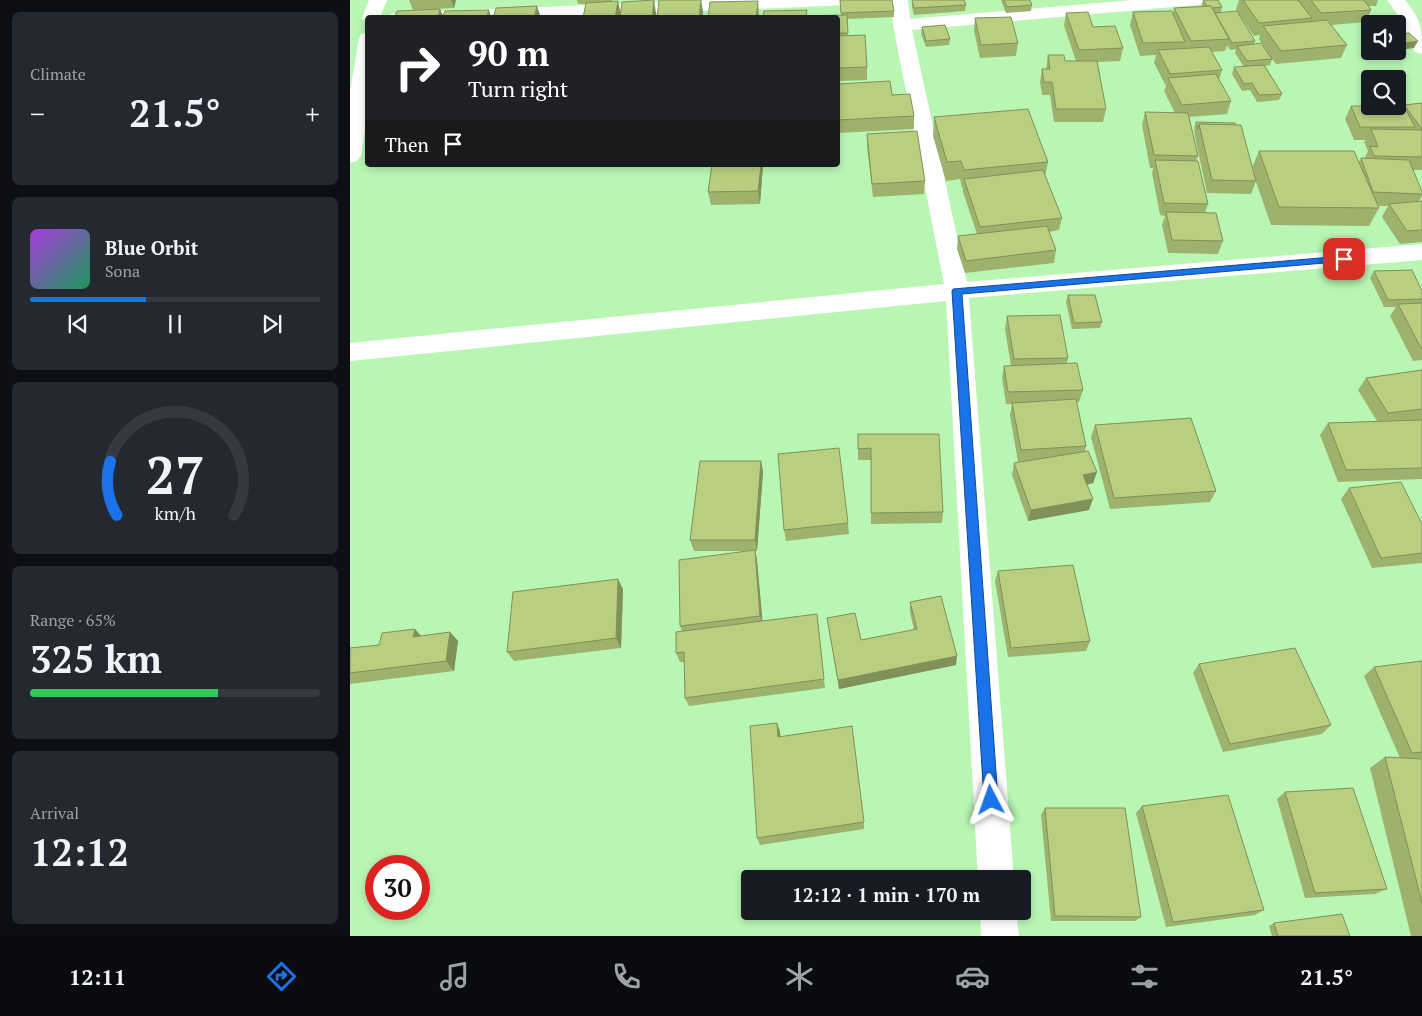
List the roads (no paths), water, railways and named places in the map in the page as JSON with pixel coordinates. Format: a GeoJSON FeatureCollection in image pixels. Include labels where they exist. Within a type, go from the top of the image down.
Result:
{"type":"FeatureCollection","features":[{"type":"Feature","properties":{"kind":"street"},"geometry":{"type":"LineString","coordinates":[[372,15],[378,0]]}},
{"type":"Feature","properties":{"kind":"street"},"geometry":{"type":"LineString","coordinates":[[471,15],[847,0]]}},
{"type":"Feature","properties":{"kind":"street"},"geometry":{"type":"LineString","coordinates":[[995,870],[956,291],[900,12],[1196,0]]}},
{"type":"Feature","properties":{"kind":"street"},"geometry":{"type":"LineString","coordinates":[[1396,0],[1406,13],[1422,48]]}},
{"type":"Feature","properties":{"kind":"street"},"geometry":{"type":"LineString","coordinates":[[350,156],[365,58]]}},
{"type":"Feature","properties":{"kind":"street"},"geometry":{"type":"LineString","coordinates":[[350,352],[956,291],[1422,252]]}},
{"type":"Feature","properties":{"kind":"street"},"geometry":{"type":"LineString","coordinates":[[999,920],[1000,936]]}}]}
